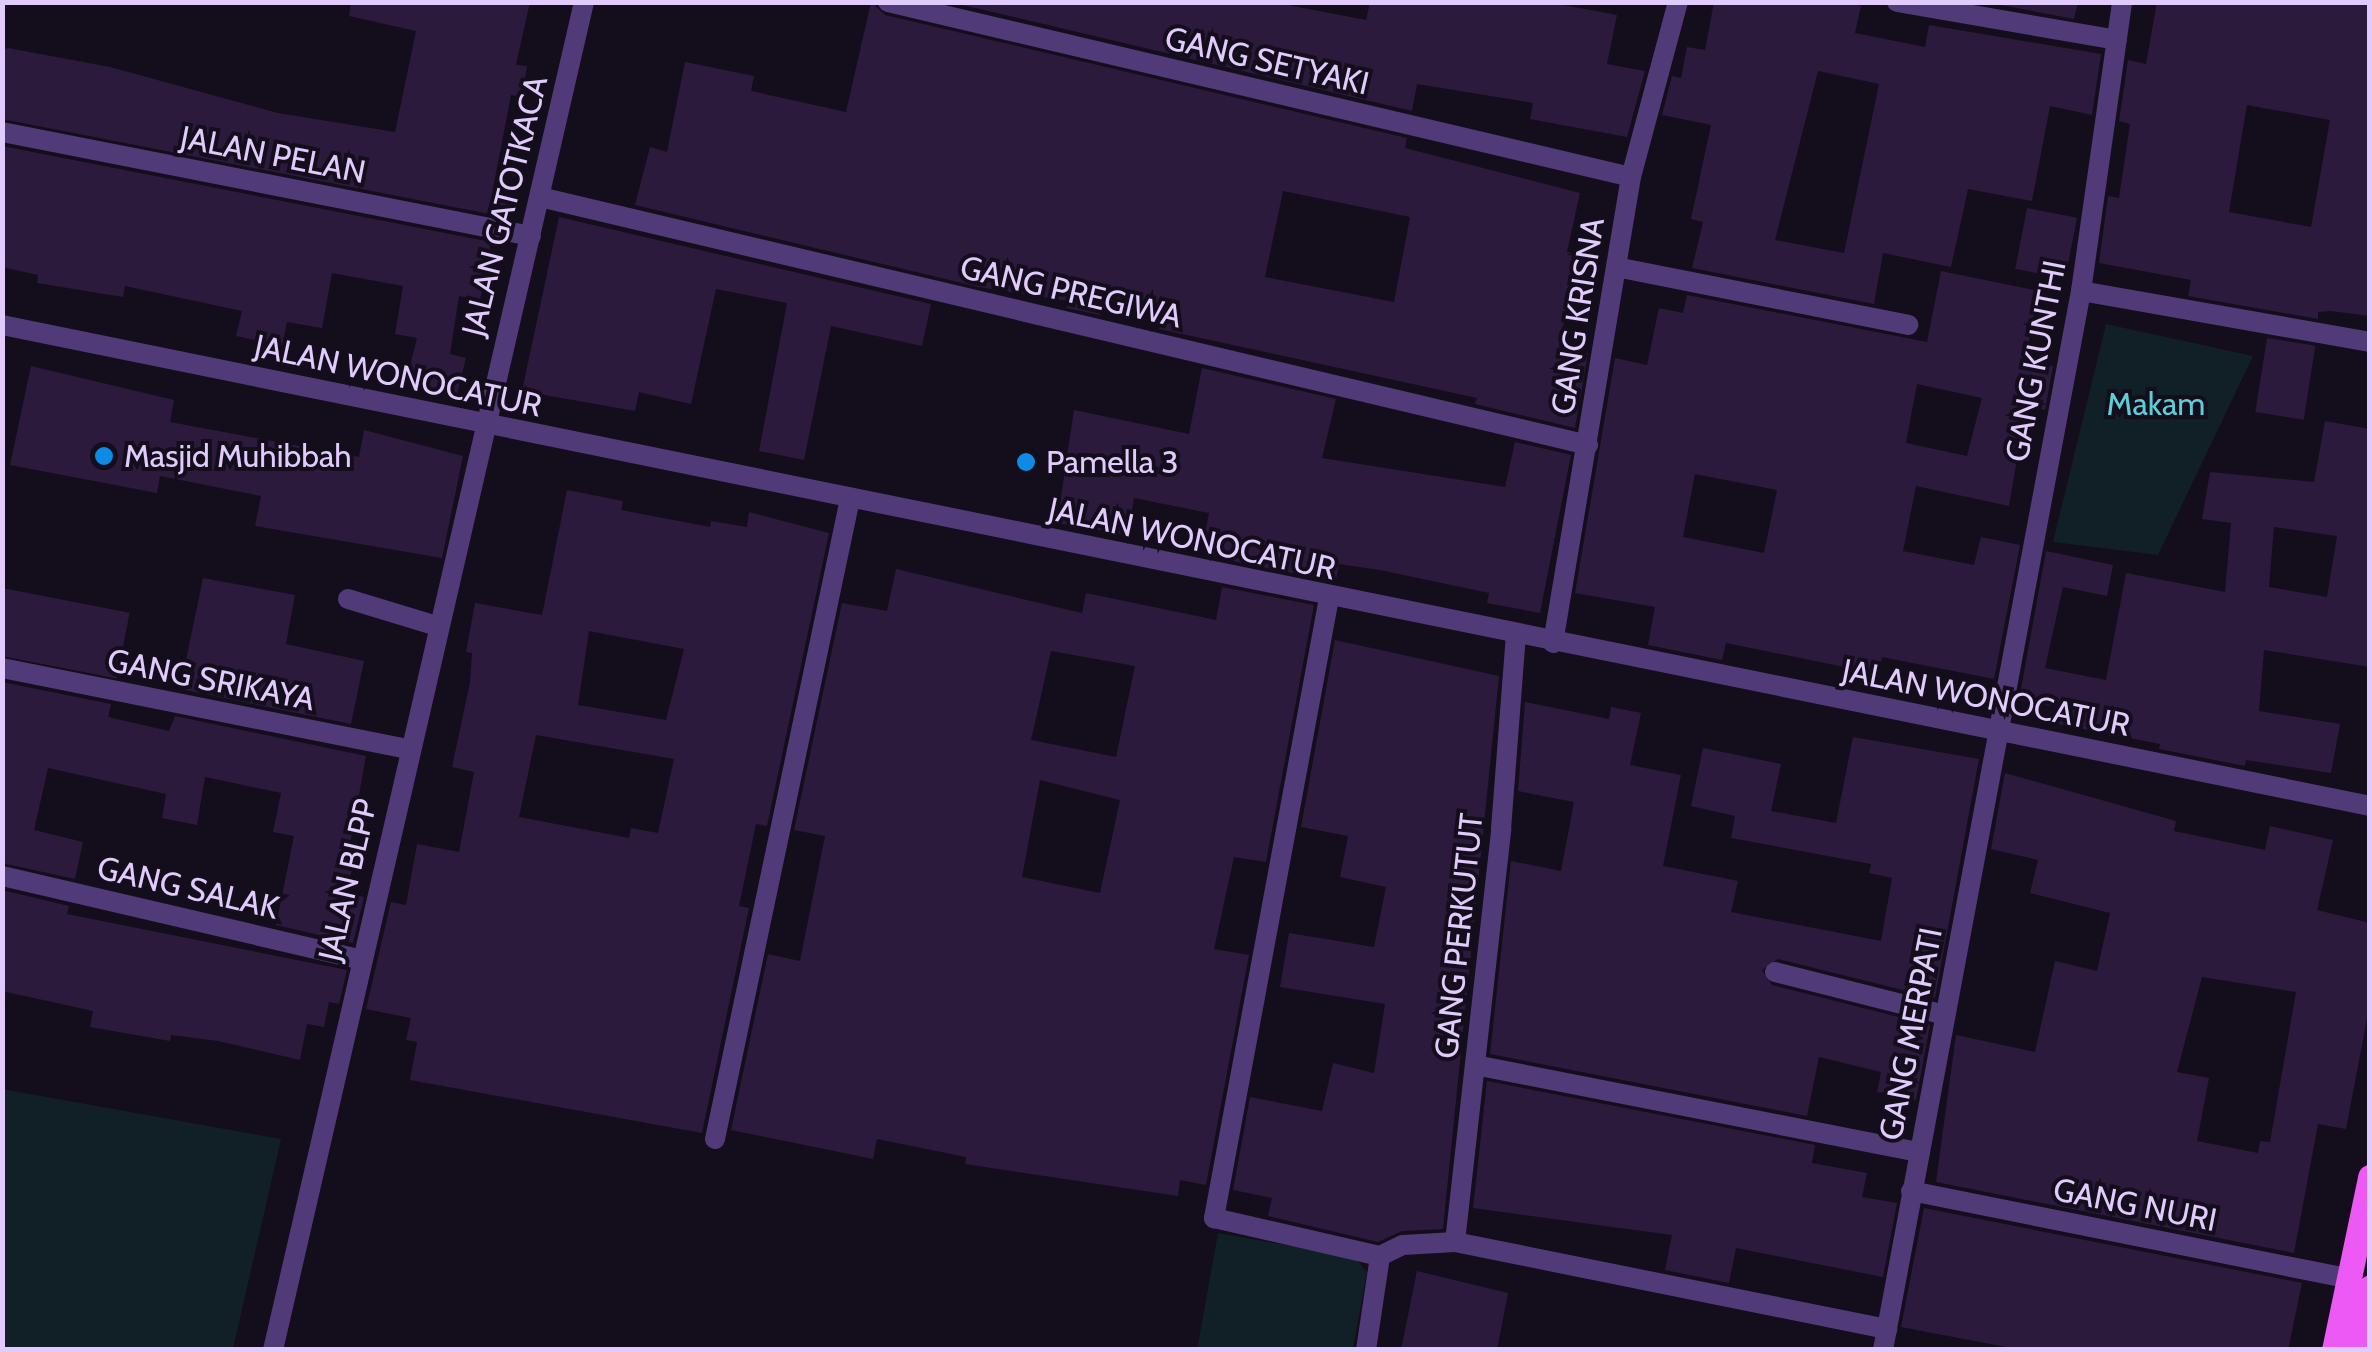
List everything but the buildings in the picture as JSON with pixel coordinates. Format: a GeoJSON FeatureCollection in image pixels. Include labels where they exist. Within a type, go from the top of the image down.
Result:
{"type":"FeatureCollection","features":[{"type":"Feature","properties":{"kind":"main road"},"geometry":{"type":"LineString","coordinates":[[2357,1350],[2359,1283],[2370,1177]]}},
{"type":"Feature","properties":{"kind":"main road"},"geometry":{"type":"LineString","coordinates":[[2334,1350],[2359,1283]]}},
{"type":"Feature","properties":{"kind":"street","name":"JALAN GATOTKACA"},"geometry":{"type":"LineString","coordinates":[[482,423],[531,236],[584,2]]}},
{"type":"Feature","properties":{"kind":"street","name":"GANG SETYAKI"},"geometry":{"type":"LineString","coordinates":[[888,2],[1631,177]]}},
{"type":"Feature","properties":{"kind":"street","name":"GANG KRISNA"},"geometry":{"type":"LineString","coordinates":[[1553,643],[1631,177],[1678,2]]}},
{"type":"Feature","properties":{"kind":"street"},"geometry":{"type":"LineString","coordinates":[[1897,2],[2117,40]]}},
{"type":"Feature","properties":{"kind":"street","name":"GANG KUNTHI"},"geometry":{"type":"LineString","coordinates":[[1998,730],[2081,291],[2122,2]]}},
{"type":"Feature","properties":{"kind":"street","name":"JALAN PELAN"},"geometry":{"type":"LineString","coordinates":[[2,132],[531,236]]}},
{"type":"Feature","properties":{"kind":"street","name":"GANG PREGIWA"},"geometry":{"type":"LineString","coordinates":[[540,198],[1588,445]]}},
{"type":"Feature","properties":{"kind":"street"},"geometry":{"type":"LineString","coordinates":[[1616,267],[1908,325]]}},
{"type":"Feature","properties":{"kind":"street"},"geometry":{"type":"LineString","coordinates":[[2081,291],[2370,342]]}},
{"type":"Feature","properties":{"kind":"street","name":"JALAN WONOCATUR"},"geometry":{"type":"LineString","coordinates":[[2,325],[1516,636],[2370,806]]}},
{"type":"Feature","properties":{"kind":"street","name":"JALAN BLPP"},"geometry":{"type":"LineString","coordinates":[[273,1350],[482,423]]}},
{"type":"Feature","properties":{"kind":"street"},"geometry":{"type":"LineString","coordinates":[[715,1140],[850,500]]}},
{"type":"Feature","properties":{"kind":"street"},"geometry":{"type":"LineString","coordinates":[[1329,598],[1212,1208],[1221,1224],[1380,1256],[1403,1245],[1455,1242],[1885,1340]]}},
{"type":"Feature","properties":{"kind":"street"},"geometry":{"type":"LineString","coordinates":[[348,599],[438,626]]}},
{"type":"Feature","properties":{"kind":"street","name":"GANG PERKUTUT"},"geometry":{"type":"LineString","coordinates":[[1455,1242],[1516,636]]}},
{"type":"Feature","properties":{"kind":"street","name":"GANG SRIKAYA"},"geometry":{"type":"LineString","coordinates":[[2,668],[408,748]]}},
{"type":"Feature","properties":{"kind":"street","name":"GANG MERPATI"},"geometry":{"type":"LineString","coordinates":[[1885,1340],[1998,730]]}},
{"type":"Feature","properties":{"kind":"street","name":"GANG SALAK"},"geometry":{"type":"LineString","coordinates":[[2,876],[360,960]]}},
{"type":"Feature","properties":{"kind":"street"},"geometry":{"type":"LineString","coordinates":[[1775,972],[1946,1015]]}},
{"type":"Feature","properties":{"kind":"street"},"geometry":{"type":"LineString","coordinates":[[1475,1065],[1920,1152]]}},
{"type":"Feature","properties":{"kind":"street","name":"GANG NURI"},"geometry":{"type":"LineString","coordinates":[[1911,1191],[2359,1283]]}},
{"type":"Feature","properties":{"kind":"street"},"geometry":{"type":"LineString","coordinates":[[1366,1350],[1380,1256]]}},
{"type":"Feature","properties":{"kind":"green space","name":"Makam"},"geometry":{"type":"Polygon","coordinates":[[[2106,324],[2253,356],[2158,555],[2053,542],[2106,324]]]}},
{"type":"Feature","properties":{"kind":"green space"},"geometry":{"type":"Polygon","coordinates":[[[2,1089],[281,1139],[233,1349],[3,1349],[2,1089]]]}},
{"type":"Feature","properties":{"kind":"green space"},"geometry":{"type":"Polygon","coordinates":[[[1218,1233],[1354,1257],[1367,1272],[1353,1349],[1197,1350],[1218,1233]]]}},
{"type":"Feature","properties":{"kind":"place","name":"Masjid Muhibbah"},"geometry":{"type":"Point","coordinates":[104,456]}},
{"type":"Feature","properties":{"kind":"place","name":"Pamella 3"},"geometry":{"type":"Point","coordinates":[1026,462]}}]}
